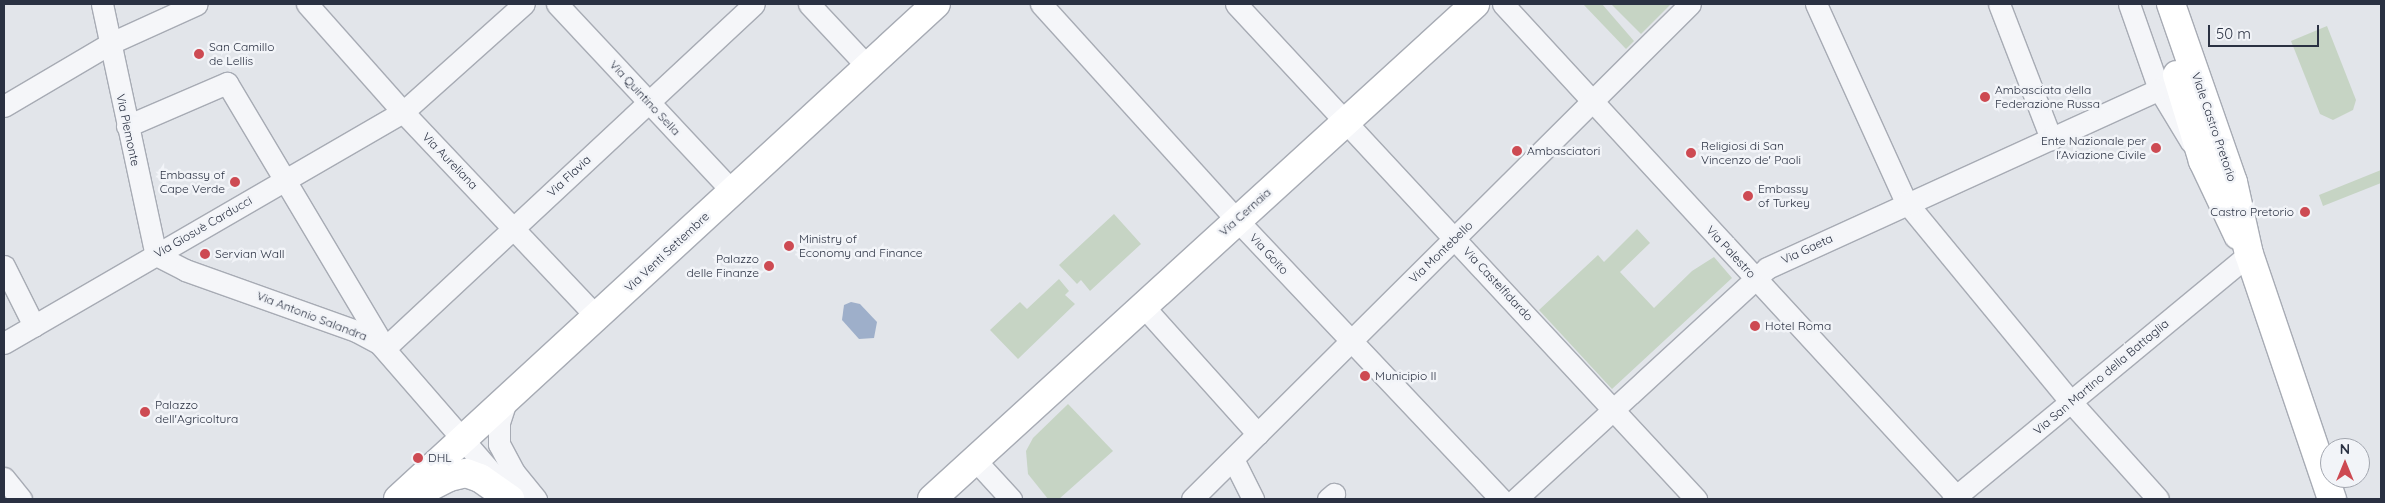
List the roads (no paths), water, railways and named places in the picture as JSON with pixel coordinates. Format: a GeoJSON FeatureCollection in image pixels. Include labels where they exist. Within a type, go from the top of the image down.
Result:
{"type":"FeatureCollection","features":[{"type":"Feature","properties":{"kind":"main road","name":"Via Venti Settembre"},"geometry":{"type":"LineString","coordinates":[[398,499],[463,437],[506,401],[936,4]]}},
{"type":"Feature","properties":{"kind":"main road","name":"Via Cernaia"},"geometry":{"type":"LineString","coordinates":[[976,460],[1475,4]]}},
{"type":"Feature","properties":{"kind":"main road"},"geometry":{"type":"LineString","coordinates":[[2152,4],[2203,162]]}},
{"type":"Feature","properties":{"kind":"main road","name":"Viale Castro Pretorio"},"geometry":{"type":"LineString","coordinates":[[2171,4],[2236,192],[2249,254],[2332,499]]}},
{"type":"Feature","properties":{"kind":"main road","name":"Viale Castro Pretorio"},"geometry":{"type":"LineString","coordinates":[[2203,162],[2222,207],[2249,254]]}},
{"type":"Feature","properties":{"kind":"main road"},"geometry":{"type":"LineString","coordinates":[[932,499],[976,460]]}},
{"type":"Feature","properties":{"kind":"main road"},"geometry":{"type":"LineString","coordinates":[[406,499],[458,474],[476,476],[510,499]]}},
{"type":"Feature","properties":{"kind":"street","name":"Via Piemonte"},"geometry":{"type":"LineString","coordinates":[[102,4],[156,255]]}},
{"type":"Feature","properties":{"kind":"street"},"geometry":{"type":"LineString","coordinates":[[4,106],[111,43],[198,4]]}},
{"type":"Feature","properties":{"kind":"street","name":"Via Aureliana"},"geometry":{"type":"LineString","coordinates":[[307,4],[403,112],[597,317]]}},
{"type":"Feature","properties":{"kind":"street","name":"Via Giosuè Carducci"},"geometry":{"type":"LineString","coordinates":[[4,343],[403,112],[524,4]]}},
{"type":"Feature","properties":{"kind":"street","name":"Via Quintino Sella"},"geometry":{"type":"LineString","coordinates":[[557,4],[733,192]]}},
{"type":"Feature","properties":{"kind":"street","name":"Via Flavia"},"geometry":{"type":"LineString","coordinates":[[385,348],[754,4]]}},
{"type":"Feature","properties":{"kind":"street"},"geometry":{"type":"LineString","coordinates":[[809,4],[868,67]]}},
{"type":"Feature","properties":{"kind":"street","name":"Via Goito"},"geometry":{"type":"LineString","coordinates":[[1041,4],[1237,220],[1501,499]]}},
{"type":"Feature","properties":{"kind":"street","name":"Via Castelfidardo"},"geometry":{"type":"LineString","coordinates":[[1236,4],[1456,238],[1696,499]]}},
{"type":"Feature","properties":{"kind":"street","name":"Via Palestro"},"geometry":{"type":"LineString","coordinates":[[1503,4],[1956,498]]}},
{"type":"Feature","properties":{"kind":"street","name":"Via Montebello"},"geometry":{"type":"LineString","coordinates":[[1192,499],[1690,4]]}},
{"type":"Feature","properties":{"kind":"street"},"geometry":{"type":"LineString","coordinates":[[1816,4],[1906,202],[2071,402],[2158,499]]}},
{"type":"Feature","properties":{"kind":"street"},"geometry":{"type":"LineString","coordinates":[[1999,4],[2051,139]]}},
{"type":"Feature","properties":{"kind":"street","name":"Viale Castro Pretorio"},"geometry":{"type":"LineString","coordinates":[[2129,4],[2159,90],[2203,162]]}},
{"type":"Feature","properties":{"kind":"street"},"geometry":{"type":"LineString","coordinates":[[127,126],[227,83],[385,348]]}},
{"type":"Feature","properties":{"kind":"street","name":"Via Gaeta"},"geometry":{"type":"LineString","coordinates":[[1516,499],[1755,278],[1778,262],[1906,202],[2159,90]]}},
{"type":"Feature","properties":{"kind":"street","name":"Via San Martino della Battaglia"},"geometry":{"type":"LineString","coordinates":[[1956,498],[2249,254]]}},
{"type":"Feature","properties":{"kind":"street","name":"Via Antonio Salandra"},"geometry":{"type":"LineString","coordinates":[[156,255],[185,270],[360,333],[385,348],[514,499]]}},
{"type":"Feature","properties":{"kind":"street"},"geometry":{"type":"LineString","coordinates":[[4,266],[34,326]]}},
{"type":"Feature","properties":{"kind":"street"},"geometry":{"type":"LineString","coordinates":[[1143,306],[1258,434]]}},
{"type":"Feature","properties":{"kind":"street"},"geometry":{"type":"LineString","coordinates":[[506,401],[499,423],[499,444],[514,472],[536,499]]}},
{"type":"Feature","properties":{"kind":"street"},"geometry":{"type":"LineString","coordinates":[[1233,459],[1253,499]]}},
{"type":"Feature","properties":{"kind":"street"},"geometry":{"type":"LineString","coordinates":[[976,460],[1011,499]]}},
{"type":"Feature","properties":{"kind":"street"},"geometry":{"type":"LineString","coordinates":[[4,478],[21,499]]}},
{"type":"Feature","properties":{"kind":"water"},"geometry":{"type":"Polygon","coordinates":[[[851,302],[860,304],[877,322],[874,338],[859,339],[842,320],[844,305],[851,302]]]}},
{"type":"Feature","properties":{"kind":"place","name":"San Camillo de Lellis"},"geometry":{"type":"Point","coordinates":[199,54]}},
{"type":"Feature","properties":{"kind":"place","name":"Ambasciata della Federazione Russa"},"geometry":{"type":"Point","coordinates":[1985,97]}},
{"type":"Feature","properties":{"kind":"place","name":"Ente Nazionale per l'Aviazione Civile"},"geometry":{"type":"Point","coordinates":[2156,148]}},
{"type":"Feature","properties":{"kind":"place","name":"Ambasciatori"},"geometry":{"type":"Point","coordinates":[1517,151]}},
{"type":"Feature","properties":{"kind":"place","name":"Religiosi di San Vincenzo de' Paoli"},"geometry":{"type":"Point","coordinates":[1691,153]}},
{"type":"Feature","properties":{"kind":"place","name":"Embassy of Cape Verde"},"geometry":{"type":"Point","coordinates":[235,182]}},
{"type":"Feature","properties":{"kind":"place","name":"Embassy of Turkey"},"geometry":{"type":"Point","coordinates":[1748,196]}},
{"type":"Feature","properties":{"kind":"place","name":"Castro Pretorio"},"geometry":{"type":"Point","coordinates":[2305,212]}},
{"type":"Feature","properties":{"kind":"place","name":"Ministry of Economy and Finance"},"geometry":{"type":"Point","coordinates":[789,246]}},
{"type":"Feature","properties":{"kind":"place","name":"Servian Wall"},"geometry":{"type":"Point","coordinates":[205,254]}},
{"type":"Feature","properties":{"kind":"place","name":"Palazzo delle Finanze"},"geometry":{"type":"Point","coordinates":[769,266]}},
{"type":"Feature","properties":{"kind":"place","name":"Hotel Roma"},"geometry":{"type":"Point","coordinates":[1755,326]}},
{"type":"Feature","properties":{"kind":"place","name":"Municipio II"},"geometry":{"type":"Point","coordinates":[1365,376]}},
{"type":"Feature","properties":{"kind":"place","name":"Palazzo dell'Agricoltura"},"geometry":{"type":"Point","coordinates":[145,412]}},
{"type":"Feature","properties":{"kind":"place","name":"DHL"},"geometry":{"type":"Point","coordinates":[418,458]}}]}
